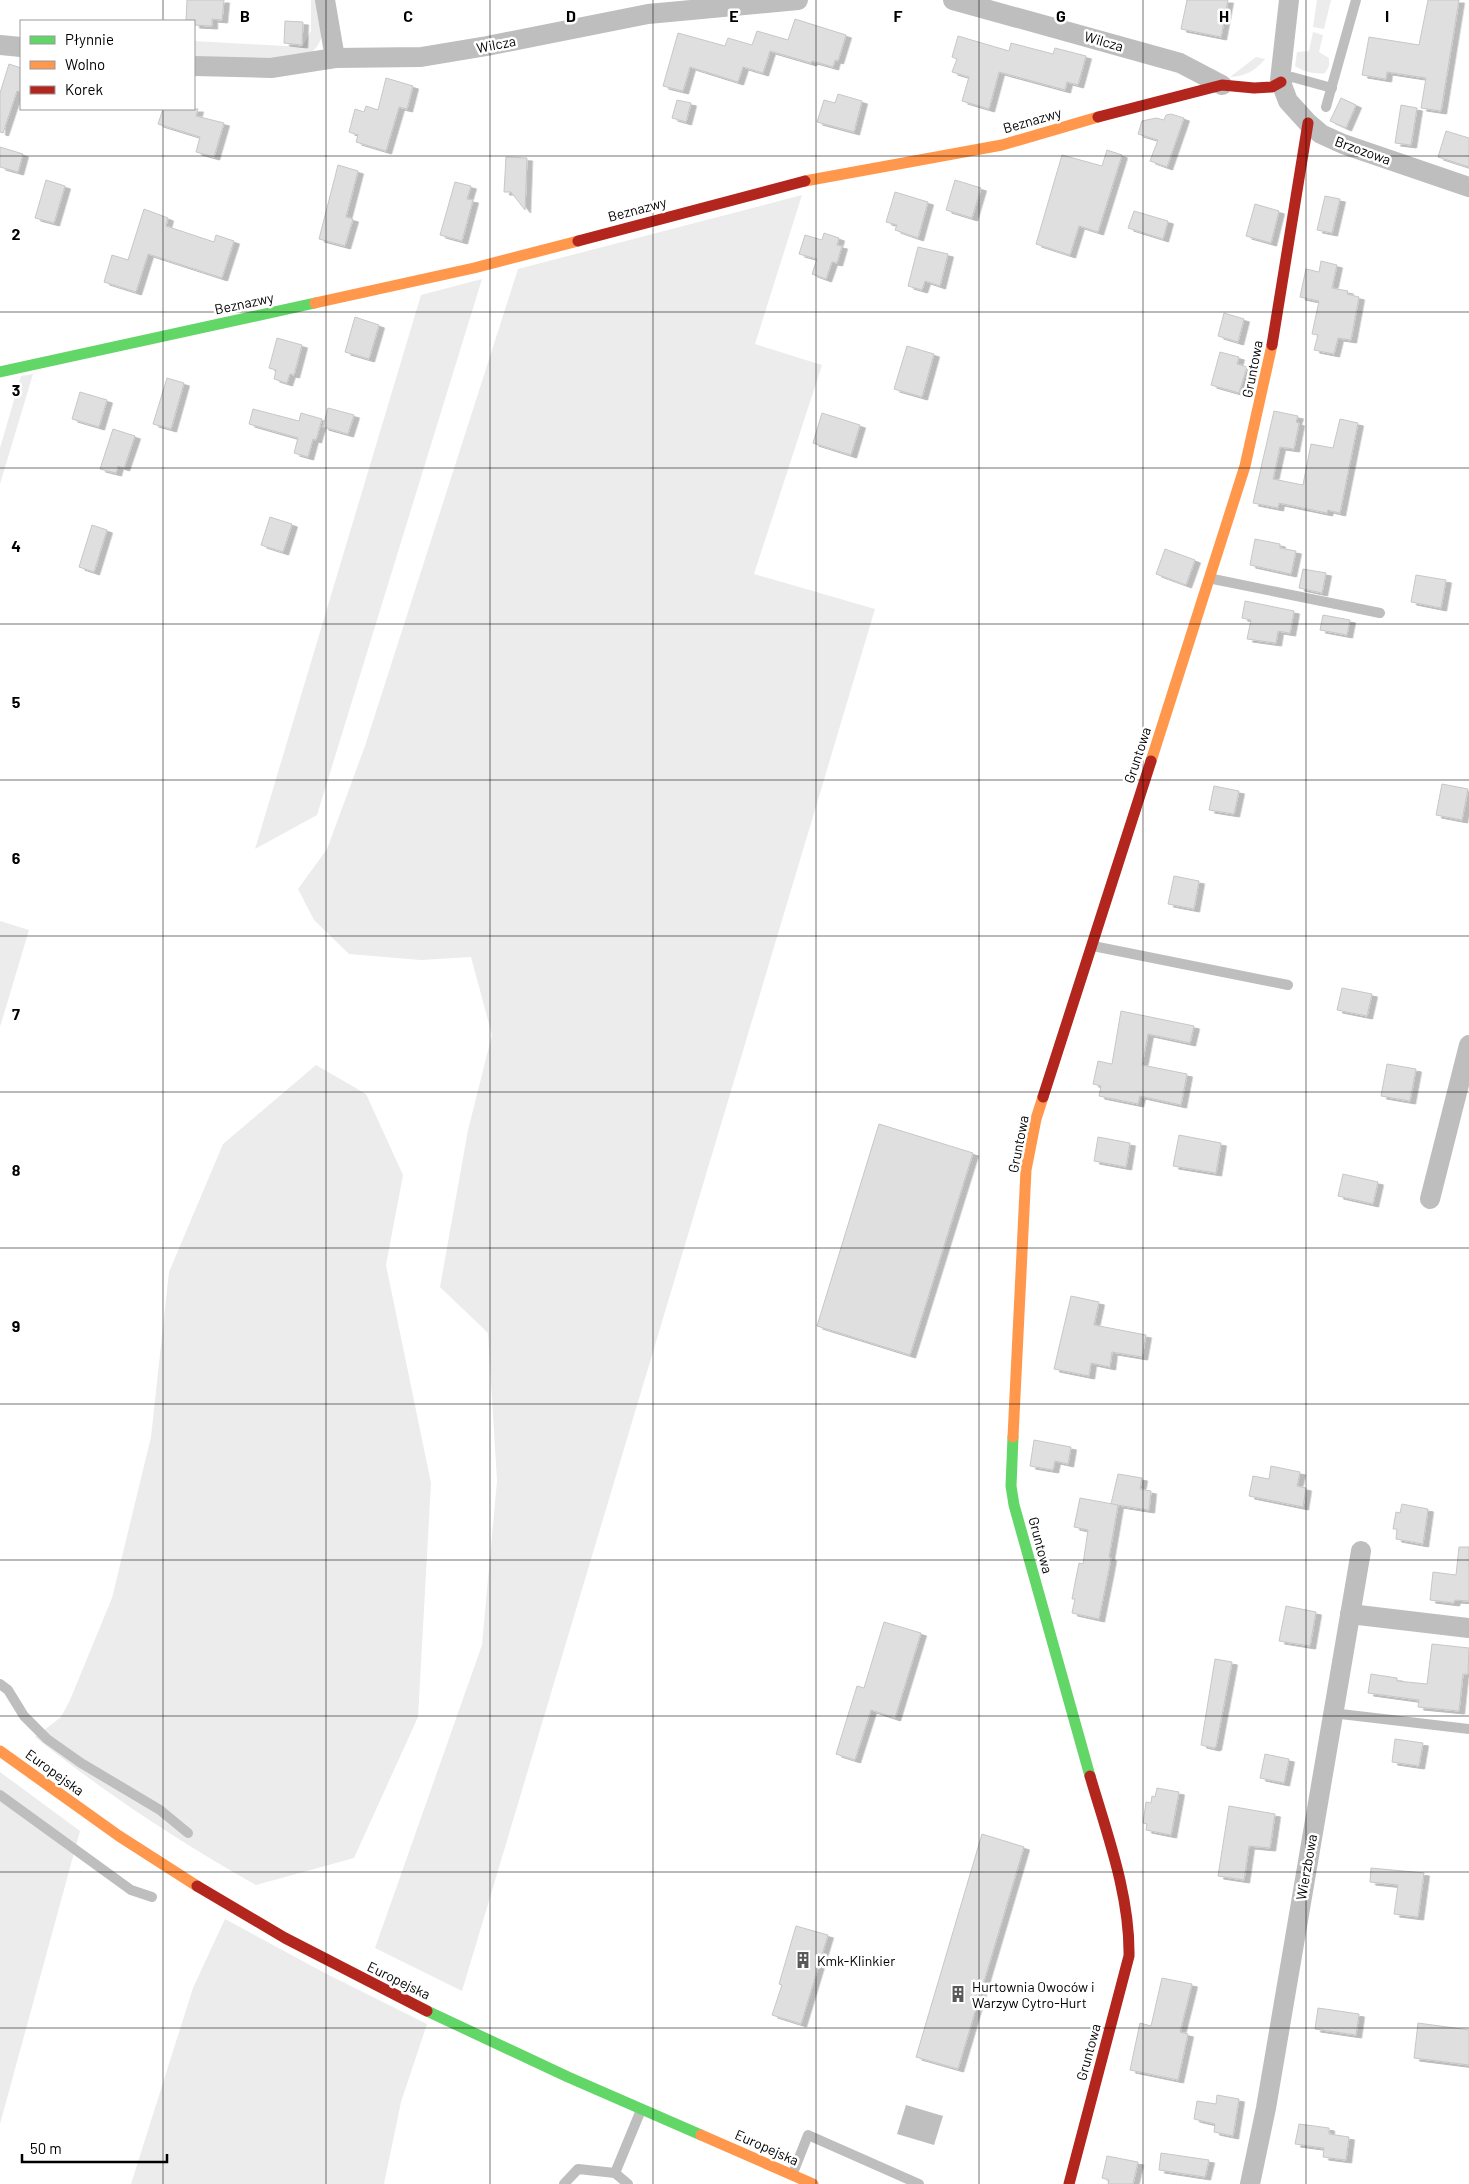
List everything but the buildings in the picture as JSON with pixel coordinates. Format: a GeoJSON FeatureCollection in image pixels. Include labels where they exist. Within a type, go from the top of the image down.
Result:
{"type":"FeatureCollection","features":[{"type":"Feature","properties":{"kind":"street"},"geometry":{"type":"LineString","coordinates":[[325,0],[336,58]]}},
{"type":"Feature","properties":{"kind":"street","name":"Wilcza"},"geometry":{"type":"LineString","coordinates":[[195,66],[271,68],[336,58],[421,57],[648,14],[798,0]]}},
{"type":"Feature","properties":{"kind":"street","name":"Wilcza"},"geometry":{"type":"LineString","coordinates":[[954,0],[1180,63],[1222,85]]}},
{"type":"Feature","properties":{"kind":"street"},"geometry":{"type":"LineString","coordinates":[[1281,82],[1281,56],[1289,0]]}},
{"type":"Feature","properties":{"kind":"street"},"geometry":{"type":"LineString","coordinates":[[0,45],[20,47]]}},
{"type":"Feature","properties":{"kind":"street","name":"Beznazwy"},"geometry":{"type":"LineString","coordinates":[[0,372],[474,268],[806,181],[1002,145],[1134,107],[1222,85],[1254,88],[1272,87],[1281,82]]}},
{"type":"Feature","properties":{"kind":"street","name":"Brzozowa"},"geometry":{"type":"LineString","coordinates":[[1281,82],[1288,101],[1321,134],[1343,144],[1469,187]]}},
{"type":"Feature","properties":{"kind":"street","name":"Gruntowa"},"geometry":{"type":"LineString","coordinates":[[1069,2184],[1129,1956],[1130,1936],[1129,1917],[1014,1505],[1011,1465],[1026,1170],[1036,1119],[1243,475],[1255,430],[1280,307],[1308,123]]}},
{"type":"Feature","properties":{"kind":"street"},"geometry":{"type":"LineString","coordinates":[[1430,1198],[1469,1045]]}},
{"type":"Feature","properties":{"kind":"street","name":"Wierzbowa"},"geometry":{"type":"LineString","coordinates":[[1250,2184],[1266,2108],[1361,1551]]}},
{"type":"Feature","properties":{"kind":"street"},"geometry":{"type":"LineString","coordinates":[[1350,1614],[1469,1628]]}},
{"type":"Feature","properties":{"kind":"street","name":"Europejska"},"geometry":{"type":"LineString","coordinates":[[0,1751],[144,1853],[223,1903],[283,1937],[423,2009],[813,2184]]}},
{"type":"Feature","properties":{"kind":"lane"},"geometry":{"type":"LineString","coordinates":[[1326,107],[1356,0]]}},
{"type":"Feature","properties":{"kind":"lane"},"geometry":{"type":"LineString","coordinates":[[1281,82],[1292,77],[1332,88]]}},
{"type":"Feature","properties":{"kind":"lane"},"geometry":{"type":"LineString","coordinates":[[1209,578],[1380,613]]}},
{"type":"Feature","properties":{"kind":"lane"},"geometry":{"type":"LineString","coordinates":[[1092,946],[1288,985]]}},
{"type":"Feature","properties":{"kind":"lane"},"geometry":{"type":"LineString","coordinates":[[0,1684],[8,1690],[24,1716],[47,1739],[81,1763],[160,1810],[188,1833]]}},
{"type":"Feature","properties":{"kind":"lane"},"geometry":{"type":"LineString","coordinates":[[1332,1713],[1469,1729]]}},
{"type":"Feature","properties":{"kind":"lane"},"geometry":{"type":"LineString","coordinates":[[0,1795],[131,1890],[152,1897]]}},
{"type":"Feature","properties":{"kind":"lane"},"geometry":{"type":"LineString","coordinates":[[615,2173],[642,2108]]}},
{"type":"Feature","properties":{"kind":"lane"},"geometry":{"type":"LineString","coordinates":[[792,2175],[808,2136],[919,2184]]}},
{"type":"Feature","properties":{"kind":"lane"},"geometry":{"type":"LineString","coordinates":[[564,2184],[578,2169],[615,2173],[628,2184]]}},
{"type":"Feature","properties":{"kind":"shaded area"},"geometry":{"type":"Polygon","coordinates":[[[311,0],[319,0],[323,26],[321,40],[311,53],[303,59],[195,61],[195,41],[302,47],[311,31],[311,0]]]}},
{"type":"Feature","properties":{"kind":"shaded area"},"geometry":{"type":"Polygon","coordinates":[[[1317,0],[1331,0],[1324,29],[1313,27],[1317,0]]]}},
{"type":"Feature","properties":{"kind":"shaded area"},"geometry":{"type":"Polygon","coordinates":[[[1313,32],[1323,35],[1319,52],[1329,58],[1329,66],[1325,73],[1309,72],[1295,66],[1297,52],[1309,51],[1313,32]]]}},
{"type":"Feature","properties":{"kind":"shaded area"},"geometry":{"type":"Polygon","coordinates":[[[1256,57],[1265,59],[1250,72],[1230,77],[1256,57]]]}},
{"type":"Feature","properties":{"kind":"shaded area"},"geometry":{"type":"Polygon","coordinates":[[[802,195],[755,344],[822,365],[754,574],[875,609],[462,1991],[375,1948],[482,1645],[497,1481],[488,1333],[440,1287],[468,1130],[492,1035],[471,957],[421,960],[349,954],[314,920],[298,889],[327,849],[365,746],[518,269],[802,195]]]}},
{"type":"Feature","properties":{"kind":"shaded area"},"geometry":{"type":"Polygon","coordinates":[[[482,279],[317,815],[255,849],[421,295],[482,279]]]}},
{"type":"Feature","properties":{"kind":"shaded area"},"geometry":{"type":"Polygon","coordinates":[[[33,374],[0,484],[0,448],[21,376],[33,374]]]}},
{"type":"Feature","properties":{"kind":"shaded area"},"geometry":{"type":"Polygon","coordinates":[[[0,921],[29,930],[0,1027],[0,921]]]}},
{"type":"Feature","properties":{"kind":"shaded area"},"geometry":{"type":"Polygon","coordinates":[[[316,1065],[366,1094],[403,1175],[386,1265],[431,1483],[418,1717],[354,1858],[256,1885],[142,1815],[35,1737],[61,1717],[70,1700],[112,1598],[151,1437],[169,1272],[223,1144],[316,1065]]]}},
{"type":"Feature","properties":{"kind":"shaded area"},"geometry":{"type":"Polygon","coordinates":[[[0,1772],[80,1831],[0,2124],[0,1772]]]}},
{"type":"Feature","properties":{"kind":"shaded area"},"geometry":{"type":"Polygon","coordinates":[[[225,1919],[323,1972],[427,2024],[401,2102],[384,2184],[131,2184],[193,1988],[225,1919]]]}},
{"type":"Feature","properties":{"kind":"shaded area"},"geometry":{"type":"Polygon","coordinates":[[[906,2105],[943,2116],[934,2145],[897,2134],[906,2105]]]}},
{"type":"Feature","properties":{"kind":"traffic: fast"},"geometry":{"type":"LineString","coordinates":[[0,372],[315,303]]}},
{"type":"Feature","properties":{"kind":"traffic: fast"},"geometry":{"type":"LineString","coordinates":[[1013,1437],[1011,1486],[1014,1505],[1090,1776]]}},
{"type":"Feature","properties":{"kind":"traffic: fast"},"geometry":{"type":"LineString","coordinates":[[427,2011],[568,2077],[701,2135]]}},
{"type":"Feature","properties":{"kind":"traffic: slow"},"geometry":{"type":"LineString","coordinates":[[805,181],[1002,145],[1098,117]]}},
{"type":"Feature","properties":{"kind":"traffic: slow"},"geometry":{"type":"LineString","coordinates":[[315,303],[474,268],[578,241]]}},
{"type":"Feature","properties":{"kind":"traffic: slow"},"geometry":{"type":"LineString","coordinates":[[1151,761],[1245,466],[1272,345]]}},
{"type":"Feature","properties":{"kind":"traffic: slow"},"geometry":{"type":"LineString","coordinates":[[1013,1437],[1026,1170],[1036,1119],[1043,1097]]}},
{"type":"Feature","properties":{"kind":"traffic: slow"},"geometry":{"type":"LineString","coordinates":[[0,1751],[119,1836],[197,1886]]}},
{"type":"Feature","properties":{"kind":"traffic: slow"},"geometry":{"type":"LineString","coordinates":[[701,2135],[813,2184]]}},
{"type":"Feature","properties":{"kind":"traffic: jam"},"geometry":{"type":"LineString","coordinates":[[1098,117],[1222,85],[1254,88],[1272,87],[1281,82]]}},
{"type":"Feature","properties":{"kind":"traffic: jam"},"geometry":{"type":"LineString","coordinates":[[1272,345],[1308,123]]}},
{"type":"Feature","properties":{"kind":"traffic: jam"},"geometry":{"type":"LineString","coordinates":[[578,241],[805,181]]}},
{"type":"Feature","properties":{"kind":"traffic: jam"},"geometry":{"type":"LineString","coordinates":[[1043,1097],[1151,761]]}},
{"type":"Feature","properties":{"kind":"traffic: jam"},"geometry":{"type":"LineString","coordinates":[[1069,2184],[1129,1956],[1126,1910],[1122,1888],[1090,1776]]}},
{"type":"Feature","properties":{"kind":"traffic: jam"},"geometry":{"type":"LineString","coordinates":[[197,1886],[285,1938],[427,2011]]}},
{"type":"Feature","properties":{"kind":"place","name":"Kmk-Klinkier"},"geometry":{"type":"Point","coordinates":[803,1960]}},
{"type":"Feature","properties":{"kind":"place","name":"Hurtownia Owoców i Warzyw Cytro-Hurt"},"geometry":{"type":"Point","coordinates":[958,1994]}}]}
